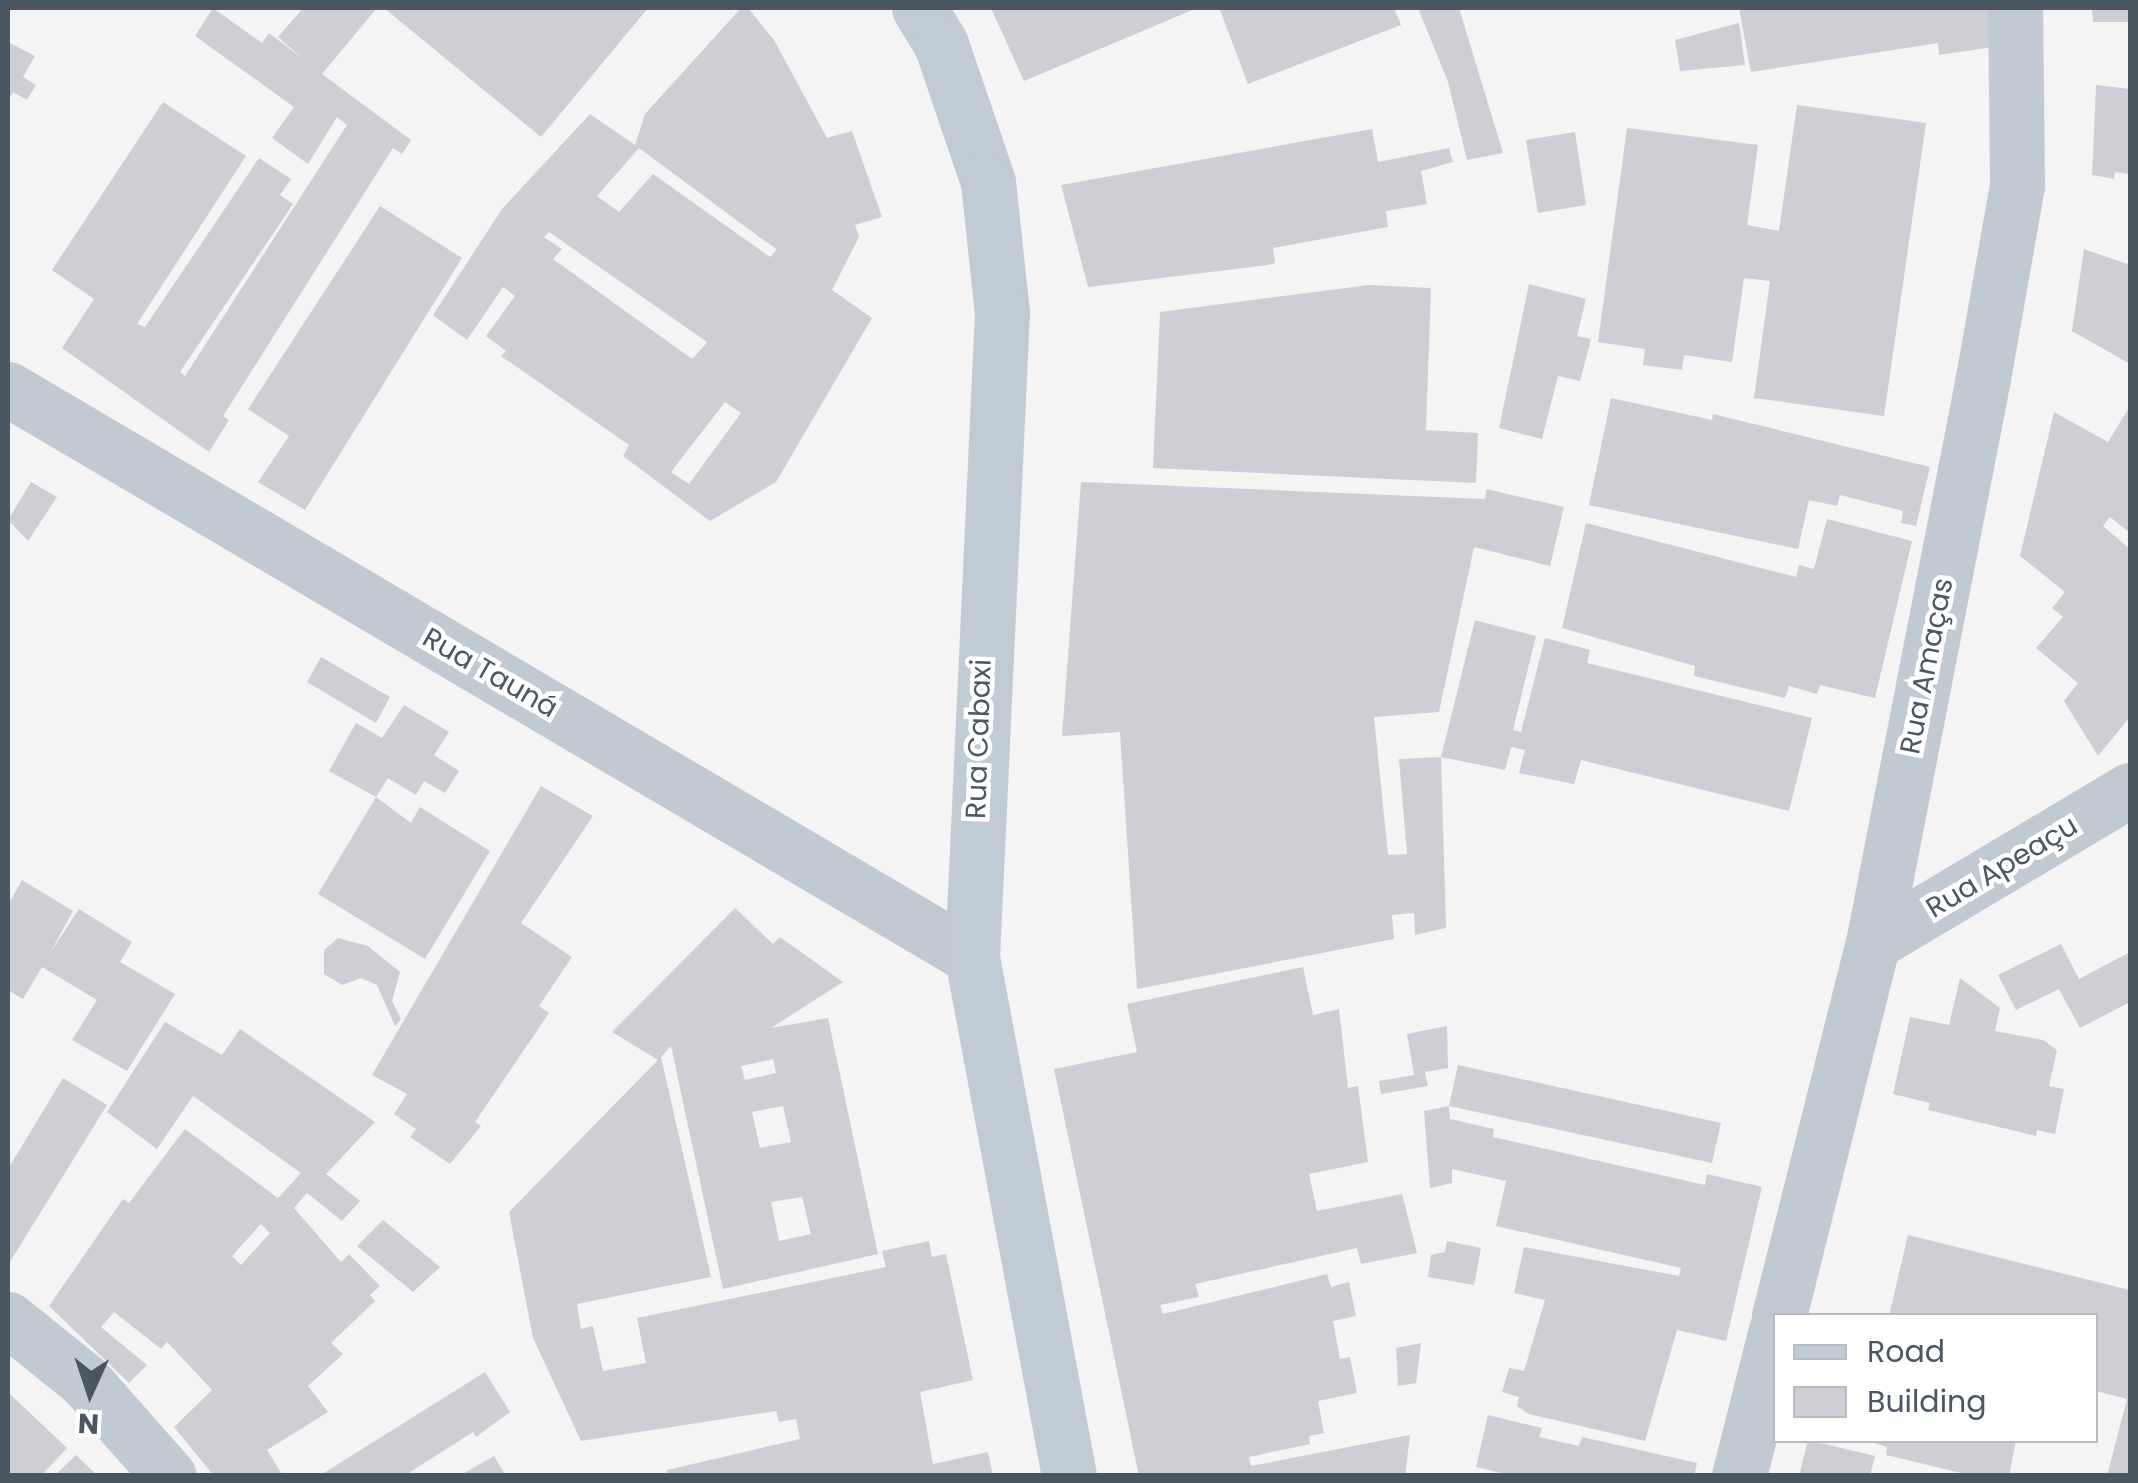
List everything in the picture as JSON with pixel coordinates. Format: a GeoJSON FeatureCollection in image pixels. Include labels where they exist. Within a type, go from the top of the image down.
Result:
{"type":"FeatureCollection","features":[{"type":"Feature","properties":{"kind":"street","name":"Rua Cabaxi"},"geometry":{"type":"LineString","coordinates":[[919,8],[941,44],[988,182],[1002,312],[972,957],[1069,1476]]}},
{"type":"Feature","properties":{"kind":"street","name":"Rua Amaças"},"geometry":{"type":"LineString","coordinates":[[1780,1313],[1873,944],[2017,185],[2016,8]]}},
{"type":"Feature","properties":{"kind":"street","name":"Rua Tauná"},"geometry":{"type":"LineString","coordinates":[[8,389],[972,957]]}},
{"type":"Feature","properties":{"kind":"street","name":"Rua Apeaçu"},"geometry":{"type":"LineString","coordinates":[[1873,944],[2130,790]]}},
{"type":"Feature","properties":{"kind":"street"},"geometry":{"type":"LineString","coordinates":[[8,1319],[84,1380],[169,1476]]}},
{"type":"Feature","properties":{"kind":"street"},"geometry":{"type":"LineString","coordinates":[[1739,1476],[1773,1342]]}},
{"type":"Feature","properties":{"kind":"building"},"geometry":{"type":"Polygon","coordinates":[[[213,8],[262,43],[269,33],[302,58],[278,37],[303,8],[377,8],[322,74],[411,140],[402,154],[393,148],[223,416],[229,420],[209,452],[62,348],[94,299],[52,270],[163,102],[246,156],[137,324],[145,327],[259,158],[291,179],[280,195],[293,204],[180,372],[185,376],[347,125],[337,117],[308,164],[272,138],[294,107],[195,36],[213,8]]]}},
{"type":"Feature","properties":{"kind":"building"},"geometry":{"type":"Polygon","coordinates":[[[384,8],[648,8],[541,137],[384,8]]]}},
{"type":"Feature","properties":{"kind":"building"},"geometry":{"type":"Polygon","coordinates":[[[741,8],[748,8],[774,40],[827,138],[852,131],[882,217],[855,225],[859,237],[832,290],[872,318],[776,482],[710,521],[623,456],[629,445],[501,356],[506,351],[486,336],[515,296],[503,287],[467,340],[433,315],[502,209],[590,114],[635,145],[645,114],[741,8]],[[639,148],[597,196],[619,212],[653,174],[770,257],[777,249],[762,239],[639,148]],[[549,232],[544,237],[562,249],[553,259],[692,359],[707,342],[549,232]],[[725,402],[671,472],[689,484],[741,413],[725,402]]]}},
{"type":"Feature","properties":{"kind":"building"},"geometry":{"type":"Polygon","coordinates":[[[991,8],[1197,8],[1024,81],[991,8]]]}},
{"type":"Feature","properties":{"kind":"building"},"geometry":{"type":"Polygon","coordinates":[[[1394,8],[1401,25],[1248,84],[1220,10],[1394,8]]]}},
{"type":"Feature","properties":{"kind":"building"},"geometry":{"type":"Polygon","coordinates":[[[1418,8],[1459,8],[1503,153],[1467,160],[1448,82],[1418,8]]]}},
{"type":"Feature","properties":{"kind":"building"},"geometry":{"type":"Polygon","coordinates":[[[1739,8],[1989,8],[1993,47],[1939,55],[1938,43],[1751,72],[1739,8]]]}},
{"type":"Feature","properties":{"kind":"building"},"geometry":{"type":"Polygon","coordinates":[[[2092,8],[2130,8],[2130,22],[2093,22],[2092,8]]]}},
{"type":"Feature","properties":{"kind":"building"},"geometry":{"type":"Polygon","coordinates":[[[1739,23],[1745,65],[1680,71],[1675,40],[1739,23]]]}},
{"type":"Feature","properties":{"kind":"building"},"geometry":{"type":"Polygon","coordinates":[[[8,42],[35,56],[23,77],[36,85],[27,100],[13,92],[8,102],[8,42]]]}},
{"type":"Feature","properties":{"kind":"building"},"geometry":{"type":"Polygon","coordinates":[[[2096,85],[2130,89],[2130,174],[2115,172],[2114,179],[2092,175],[2096,85]]]}},
{"type":"Feature","properties":{"kind":"building"},"geometry":{"type":"Polygon","coordinates":[[[1797,105],[1926,123],[1884,416],[1754,398],[1770,281],[1744,278],[1732,362],[1684,355],[1682,370],[1643,365],[1645,349],[1598,342],[1627,128],[1758,145],[1747,225],[1779,231],[1797,105]]]}},
{"type":"Feature","properties":{"kind":"building"},"geometry":{"type":"Polygon","coordinates":[[[1372,129],[1378,162],[1449,148],[1453,162],[1421,171],[1427,204],[1386,211],[1388,227],[1273,248],[1275,263],[1268,265],[1088,287],[1061,185],[1372,129]]]}},
{"type":"Feature","properties":{"kind":"building"},"geometry":{"type":"Polygon","coordinates":[[[1575,132],[1586,205],[1538,213],[1526,140],[1575,132]]]}},
{"type":"Feature","properties":{"kind":"building"},"geometry":{"type":"Polygon","coordinates":[[[380,206],[462,258],[305,510],[258,482],[289,436],[248,409],[380,206]]]}},
{"type":"Feature","properties":{"kind":"building"},"geometry":{"type":"Polygon","coordinates":[[[2084,249],[2130,265],[2130,364],[2072,331],[2084,249]]]}},
{"type":"Feature","properties":{"kind":"building"},"geometry":{"type":"Polygon","coordinates":[[[1529,284],[1586,299],[1577,336],[1591,339],[1580,381],[1558,376],[1542,439],[1499,428],[1529,284]]]}},
{"type":"Feature","properties":{"kind":"building"},"geometry":{"type":"Polygon","coordinates":[[[1369,285],[1431,288],[1426,430],[1478,433],[1476,483],[1153,468],[1160,312],[1369,285]]]}},
{"type":"Feature","properties":{"kind":"building"},"geometry":{"type":"Polygon","coordinates":[[[1611,398],[1712,420],[1713,414],[1930,467],[1916,526],[1901,523],[1903,511],[1840,495],[1837,506],[1809,500],[1798,549],[1589,505],[1611,398]]]}},
{"type":"Feature","properties":{"kind":"building"},"geometry":{"type":"Polygon","coordinates":[[[2130,406],[2130,533],[2110,517],[2103,526],[2130,549],[2130,717],[2098,756],[2064,701],[2078,683],[2036,648],[2063,617],[2052,608],[2065,592],[2020,556],[2054,412],[2108,442],[2130,406]]]}},
{"type":"Feature","properties":{"kind":"building"},"geometry":{"type":"Polygon","coordinates":[[[31,482],[57,497],[28,541],[8,520],[31,482]]]}},
{"type":"Feature","properties":{"kind":"building"},"geometry":{"type":"Polygon","coordinates":[[[1081,482],[1485,499],[1486,489],[1564,507],[1550,566],[1474,547],[1439,712],[1374,717],[1388,855],[1407,854],[1399,759],[1441,757],[1446,928],[1415,935],[1414,913],[1392,915],[1394,939],[1137,989],[1120,732],[1062,736],[1081,482]]]}},
{"type":"Feature","properties":{"kind":"building"},"geometry":{"type":"Polygon","coordinates":[[[1827,519],[1912,541],[1875,698],[1820,685],[1817,694],[1789,686],[1785,698],[1694,676],[1695,666],[1562,628],[1586,523],[1796,577],[1799,565],[1814,569],[1827,519]]]}},
{"type":"Feature","properties":{"kind":"building"},"geometry":{"type":"Polygon","coordinates":[[[1475,620],[1536,636],[1513,730],[1521,732],[1545,638],[1590,650],[1587,663],[1812,718],[1789,811],[1581,760],[1574,784],[1519,773],[1525,750],[1511,747],[1505,770],[1441,757],[1475,620]]]}},
{"type":"Feature","properties":{"kind":"building"},"geometry":{"type":"Polygon","coordinates":[[[321,657],[390,697],[376,723],[307,682],[321,657]]]}},
{"type":"Feature","properties":{"kind":"building"},"geometry":{"type":"Polygon","coordinates":[[[404,705],[449,732],[434,755],[459,771],[445,793],[424,781],[416,795],[388,778],[376,797],[329,771],[356,723],[382,738],[404,705]]]}},
{"type":"Feature","properties":{"kind":"building"},"geometry":{"type":"Polygon","coordinates":[[[541,786],[593,816],[521,923],[572,957],[539,1006],[549,1013],[475,1122],[481,1126],[450,1164],[410,1137],[416,1129],[394,1114],[407,1094],[372,1075],[541,786]]]}},
{"type":"Feature","properties":{"kind":"building"},"geometry":{"type":"Polygon","coordinates":[[[376,797],[411,823],[420,807],[490,851],[425,959],[318,894],[376,797]]]}},
{"type":"Feature","properties":{"kind":"building"},"geometry":{"type":"Polygon","coordinates":[[[22,880],[73,911],[50,953],[79,909],[132,942],[120,962],[175,994],[127,1071],[72,1040],[97,1000],[42,967],[23,999],[8,990],[8,905],[22,880]]]}},
{"type":"Feature","properties":{"kind":"building"},"geometry":{"type":"Polygon","coordinates":[[[735,908],[773,944],[780,937],[843,982],[771,1028],[828,1018],[878,1254],[723,1289],[671,1046],[661,1057],[711,1277],[577,1304],[581,1329],[593,1326],[603,1371],[646,1363],[637,1318],[886,1267],[882,1251],[929,1241],[932,1257],[946,1254],[973,1380],[920,1392],[933,1464],[988,1452],[993,1476],[668,1476],[667,1470],[800,1439],[796,1419],[779,1422],[776,1411],[581,1441],[533,1338],[509,1212],[658,1060],[612,1032],[735,908]],[[773,1059],[741,1066],[745,1080],[776,1073],[773,1059]],[[783,1106],[752,1112],[760,1148],[791,1142],[783,1106]],[[802,1197],[771,1202],[779,1241],[811,1234],[802,1197]]]}},
{"type":"Feature","properties":{"kind":"building"},"geometry":{"type":"Polygon","coordinates":[[[338,938],[368,946],[400,972],[392,1001],[401,1019],[395,1026],[377,985],[361,978],[342,985],[324,974],[324,950],[338,938]]]}},
{"type":"Feature","properties":{"kind":"building"},"geometry":{"type":"Polygon","coordinates":[[[2061,944],[2079,979],[2130,952],[2130,1002],[2080,1028],[2059,989],[2016,1010],[1998,975],[2061,944]]]}},
{"type":"Feature","properties":{"kind":"building"},"geometry":{"type":"Polygon","coordinates":[[[1303,967],[1313,1015],[1339,1009],[1348,1088],[1358,1086],[1368,1162],[1309,1174],[1317,1211],[1402,1194],[1417,1253],[1361,1264],[1357,1248],[1195,1284],[1199,1297],[1160,1305],[1163,1314],[1327,1274],[1331,1287],[1349,1282],[1356,1316],[1333,1321],[1340,1359],[1350,1357],[1357,1393],[1318,1401],[1324,1433],[1309,1436],[1310,1444],[1249,1457],[1251,1466],[1410,1435],[1405,1476],[1139,1476],[1054,1069],[1137,1052],[1127,1004],[1303,967]]]}},
{"type":"Feature","properties":{"kind":"building"},"geometry":{"type":"Polygon","coordinates":[[[1960,978],[2000,1008],[1995,1031],[2043,1040],[2057,1050],[2049,1086],[2064,1089],[2055,1134],[2037,1130],[2036,1136],[1928,1110],[1930,1103],[1893,1094],[1910,1017],[1949,1025],[1960,978]]]}},
{"type":"Feature","properties":{"kind":"building"},"geometry":{"type":"Polygon","coordinates":[[[165,1022],[222,1055],[240,1029],[375,1122],[326,1174],[360,1201],[342,1221],[307,1193],[294,1208],[341,1262],[349,1254],[380,1286],[370,1295],[375,1301],[331,1343],[343,1354],[308,1386],[328,1412],[267,1450],[283,1476],[214,1476],[174,1427],[212,1390],[167,1342],[161,1349],[114,1312],[101,1327],[147,1365],[129,1383],[49,1306],[123,1199],[129,1203],[185,1129],[278,1198],[301,1173],[193,1096],[157,1149],[107,1112],[165,1022]],[[261,1224],[232,1256],[241,1265],[270,1233],[261,1224]]]}},
{"type":"Feature","properties":{"kind":"building"},"geometry":{"type":"Polygon","coordinates":[[[1447,1026],[1448,1068],[1425,1072],[1428,1086],[1381,1094],[1379,1081],[1414,1075],[1407,1034],[1447,1026]]]}},
{"type":"Feature","properties":{"kind":"building"},"geometry":{"type":"Polygon","coordinates":[[[1458,1065],[1721,1123],[1712,1163],[1449,1106],[1458,1065]]]}},
{"type":"Feature","properties":{"kind":"building"},"geometry":{"type":"Polygon","coordinates":[[[63,1078],[107,1105],[8,1265],[8,1169],[63,1078]]]}},
{"type":"Feature","properties":{"kind":"building"},"geometry":{"type":"Polygon","coordinates":[[[1449,1106],[1450,1119],[1494,1129],[1493,1137],[1705,1185],[1707,1174],[1762,1187],[1726,1341],[1677,1330],[1645,1441],[1529,1414],[1517,1406],[1519,1397],[1502,1392],[1509,1368],[1524,1371],[1545,1300],[1514,1293],[1524,1247],[1679,1276],[1681,1268],[1496,1226],[1506,1181],[1452,1169],[1452,1183],[1430,1188],[1424,1111],[1449,1106]]]}},
{"type":"Feature","properties":{"kind":"building"},"geometry":{"type":"Polygon","coordinates":[[[383,1220],[440,1267],[413,1292],[357,1246],[383,1220]]]}},
{"type":"Feature","properties":{"kind":"building"},"geometry":{"type":"Polygon","coordinates":[[[1908,1235],[2130,1290],[2130,1476],[2107,1476],[2127,1399],[2098,1392],[2098,1313],[1890,1313],[1908,1235]]]}},
{"type":"Feature","properties":{"kind":"building"},"geometry":{"type":"Polygon","coordinates":[[[1447,1241],[1481,1248],[1474,1285],[1428,1277],[1431,1255],[1445,1252],[1447,1241]]]}},
{"type":"Feature","properties":{"kind":"building"},"geometry":{"type":"Polygon","coordinates":[[[1421,1343],[1416,1383],[1398,1386],[1396,1348],[1421,1343]]]}},
{"type":"Feature","properties":{"kind":"building"},"geometry":{"type":"Polygon","coordinates":[[[485,1372],[510,1412],[476,1437],[473,1432],[404,1476],[319,1476],[485,1372]]]}},
{"type":"Feature","properties":{"kind":"building"},"geometry":{"type":"Polygon","coordinates":[[[10,1394],[67,1448],[41,1476],[8,1476],[10,1394]]]}},
{"type":"Feature","properties":{"kind":"building"},"geometry":{"type":"Polygon","coordinates":[[[1488,1415],[1542,1428],[1539,1437],[1579,1446],[1582,1437],[1697,1463],[1694,1476],[1514,1476],[1476,1467],[1488,1415]]]}},
{"type":"Feature","properties":{"kind":"building"},"geometry":{"type":"Polygon","coordinates":[[[1807,1443],[1875,1456],[1870,1476],[1799,1476],[1807,1443]]]}},
{"type":"Feature","properties":{"kind":"building"},"geometry":{"type":"Polygon","coordinates":[[[1874,1443],[2015,1443],[2009,1476],[1974,1476],[1886,1455],[1887,1447],[1874,1443]]]}},
{"type":"Feature","properties":{"kind":"building"},"geometry":{"type":"Polygon","coordinates":[[[76,1455],[98,1476],[54,1476],[76,1455]]]}},
{"type":"Feature","properties":{"kind":"building"},"geometry":{"type":"Polygon","coordinates":[[[494,1456],[506,1476],[459,1476],[494,1456]]]}}]}
